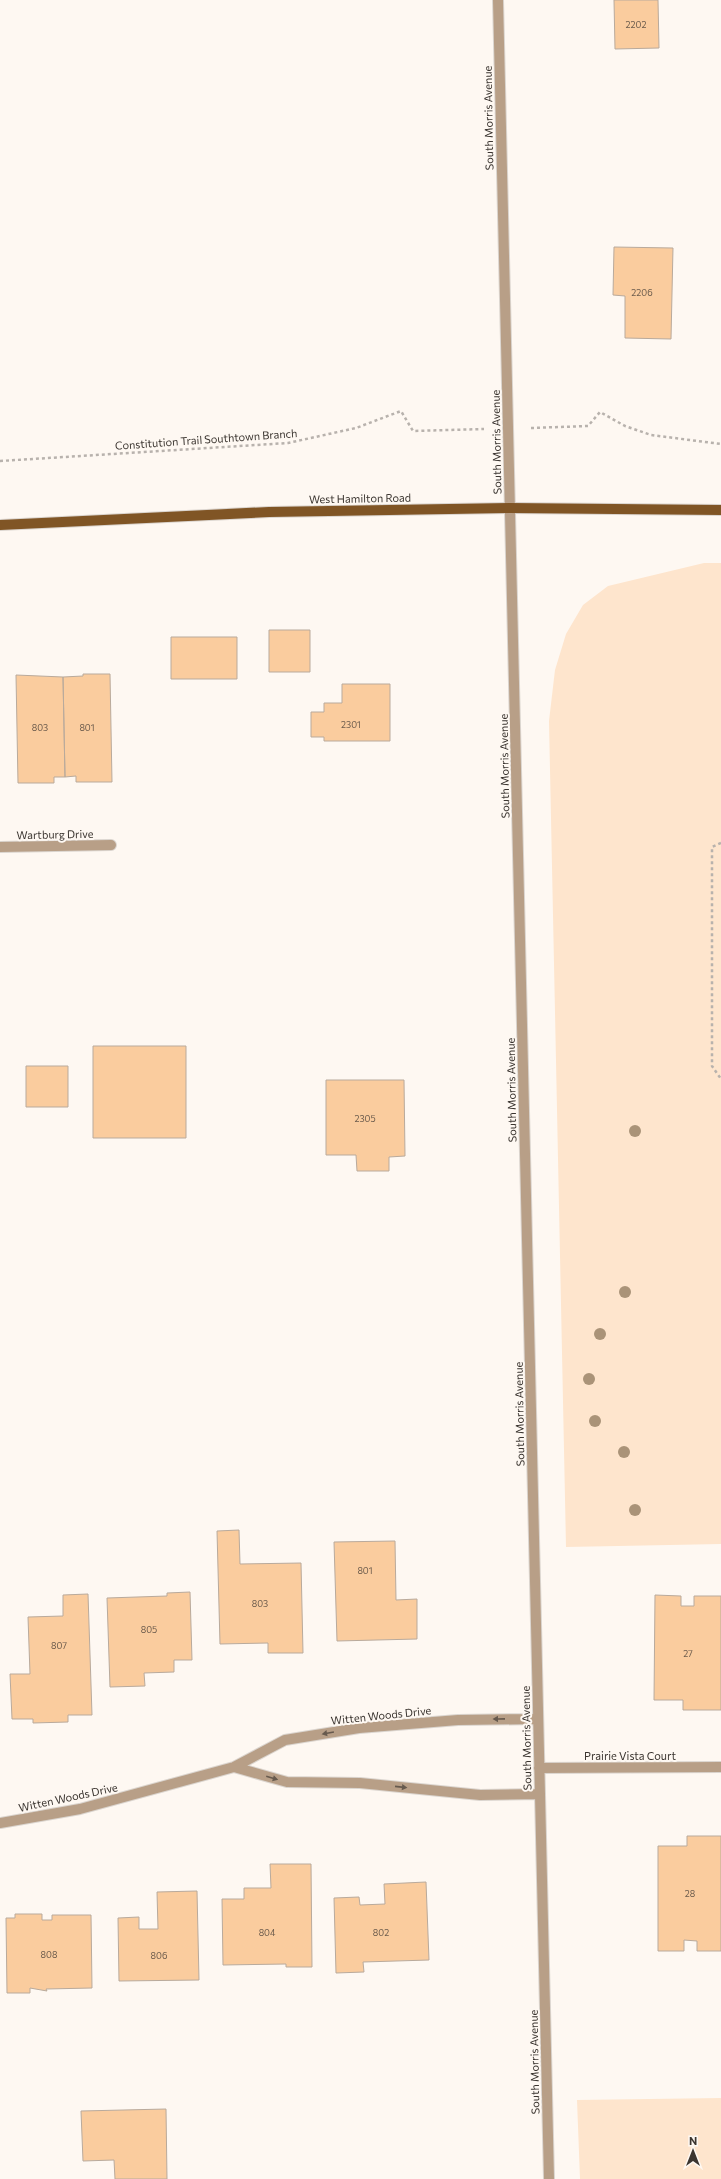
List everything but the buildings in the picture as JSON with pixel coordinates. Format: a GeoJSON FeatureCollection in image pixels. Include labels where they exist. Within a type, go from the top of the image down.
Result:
{"type":"FeatureCollection","features":[{"type":"Feature","properties":{"kind":"main road","name":"West Hamilton Road"},"geometry":{"type":"LineString","coordinates":[[0,525],[262,512],[509,508],[721,510]]}},
{"type":"Feature","properties":{"kind":"street","name":"South Morris Avenue"},"geometry":{"type":"LineString","coordinates":[[498,0],[549,2179]]}},
{"type":"Feature","properties":{"kind":"street","name":"Wartburg Drive"},"geometry":{"type":"LineString","coordinates":[[0,847],[111,845]]}},
{"type":"Feature","properties":{"kind":"street","name":"Witten Woods Drive"},"geometry":{"type":"LineString","coordinates":[[0,1823],[80,1809],[234,1767],[285,1740],[358,1728],[458,1720],[538,1719]]}},
{"type":"Feature","properties":{"kind":"street"},"geometry":{"type":"LineString","coordinates":[[234,1767],[287,1782],[360,1783],[480,1795],[540,1794]]}},
{"type":"Feature","properties":{"kind":"street","name":"Prairie Vista Court"},"geometry":{"type":"LineString","coordinates":[[539,1768],[721,1768]]}},
{"type":"Feature","properties":{"kind":"path","name":"Constitution Trail Southtown Branch"},"geometry":{"type":"LineString","coordinates":[[0,461],[288,443],[356,428],[401,411],[412,431],[588,426],[600,412],[624,426],[651,435],[721,444]]}},
{"type":"Feature","properties":{"kind":"path"},"geometry":{"type":"LineString","coordinates":[[721,843],[712,847],[712,1066],[721,1079]]}},
{"type":"Feature","properties":{"kind":"shaded area"},"geometry":{"type":"Polygon","coordinates":[[[704,563],[721,563],[721,1544],[566,1547],[549,721],[555,670],[566,634],[583,605],[608,586],[704,563]]]}},
{"type":"Feature","properties":{"kind":"shaded area"},"geometry":{"type":"Polygon","coordinates":[[[721,2098],[721,2179],[580,2179],[577,2100],[721,2098]]]}}]}
